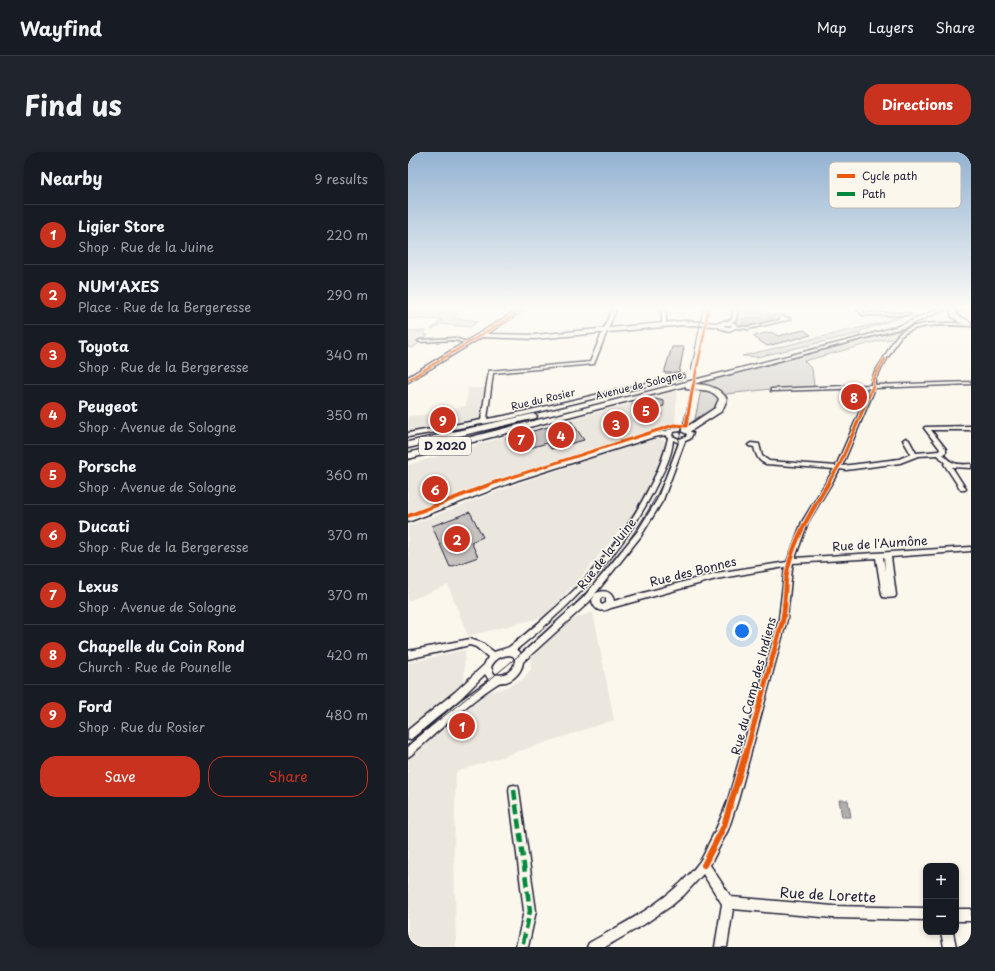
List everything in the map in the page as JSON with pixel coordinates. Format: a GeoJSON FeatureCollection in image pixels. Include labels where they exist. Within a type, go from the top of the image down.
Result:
{"type":"FeatureCollection","features":[{"type":"Feature","properties":{"kind":"main road","name":"Avenue de Sologne"},"geometry":{"type":"LineString","coordinates":[[408,451],[822,346]]}},
{"type":"Feature","properties":{"kind":"main road","name":"Avenue de Sologne"},"geometry":{"type":"LineString","coordinates":[[408,456],[831,346]]}},
{"type":"Feature","properties":{"kind":"main road"},"geometry":{"type":"LineString","coordinates":[[408,445],[722,372]]}},
{"type":"Feature","properties":{"kind":"main road"},"geometry":{"type":"LineString","coordinates":[[581,411],[682,387],[699,386],[709,388],[721,395],[722,404],[719,409],[686,430]]}},
{"type":"Feature","properties":{"kind":"main road"},"geometry":{"type":"LineString","coordinates":[[408,460],[481,437]]}},
{"type":"Feature","properties":{"kind":"street"},"geometry":{"type":"LineString","coordinates":[[408,380],[463,346]]}},
{"type":"Feature","properties":{"kind":"street"},"geometry":{"type":"LineString","coordinates":[[484,421],[492,372],[592,363],[599,346]]}},
{"type":"Feature","properties":{"kind":"street","name":"Rue du Camp des Indiens"},"geometry":{"type":"LineString","coordinates":[[593,947],[662,908],[692,881],[704,865],[724,826],[734,800],[783,619],[790,562],[805,522],[838,468],[873,386],[873,379],[893,346]]}},
{"type":"Feature","properties":{"kind":"street","name":"Rue du Rosier"},"geometry":{"type":"LineString","coordinates":[[408,435],[484,421],[682,376]]}},
{"type":"Feature","properties":{"kind":"street"},"geometry":{"type":"LineString","coordinates":[[773,390],[971,383]]}},
{"type":"Feature","properties":{"kind":"street"},"geometry":{"type":"LineString","coordinates":[[940,453],[943,452],[942,449],[927,428],[971,428]]}},
{"type":"Feature","properties":{"kind":"street"},"geometry":{"type":"LineString","coordinates":[[669,436],[676,429],[686,430]]}},
{"type":"Feature","properties":{"kind":"street","name":"Rue de la Juine"},"geometry":{"type":"LineString","coordinates":[[408,752],[463,704],[497,679],[514,674],[520,660],[586,600],[639,534],[660,500],[682,441],[690,436],[690,433],[686,430]]}},
{"type":"Feature","properties":{"kind":"street"},"geometry":{"type":"LineString","coordinates":[[408,520],[516,479],[653,435],[669,436],[682,441]]}},
{"type":"Feature","properties":{"kind":"street","name":"Rue de la Juine"},"geometry":{"type":"LineString","coordinates":[[494,656],[509,652],[546,621],[580,589],[618,544],[634,522],[652,490],[669,450],[669,436]]}},
{"type":"Feature","properties":{"kind":"street"},"geometry":{"type":"LineString","coordinates":[[906,440],[914,455]]}},
{"type":"Feature","properties":{"kind":"street"},"geometry":{"type":"LineString","coordinates":[[751,445],[757,445],[758,455],[764,462],[838,468],[900,461],[914,455],[940,453]]}},
{"type":"Feature","properties":{"kind":"street"},"geometry":{"type":"LineString","coordinates":[[940,453],[963,489]]}},
{"type":"Feature","properties":{"kind":"street"},"geometry":{"type":"LineString","coordinates":[[947,463],[953,466],[971,466]]}},
{"type":"Feature","properties":{"kind":"street","name":"Rue de l'Aumône"},"geometry":{"type":"LineString","coordinates":[[790,562],[883,554],[971,549]]}},
{"type":"Feature","properties":{"kind":"street","name":"Rue des Bonnes"},"geometry":{"type":"LineString","coordinates":[[604,607],[716,576],[790,562]]}},
{"type":"Feature","properties":{"kind":"street"},"geometry":{"type":"LineString","coordinates":[[408,655],[470,642],[479,645],[494,656],[487,667],[458,695],[408,736]]}},
{"type":"Feature","properties":{"kind":"street"},"geometry":{"type":"LineString","coordinates":[[509,652],[517,656],[520,660]]}},
{"type":"Feature","properties":{"kind":"street"},"geometry":{"type":"LineString","coordinates":[[487,667],[489,674],[497,679]]}},
{"type":"Feature","properties":{"kind":"street"},"geometry":{"type":"LineString","coordinates":[[514,790],[530,911],[522,947]]}},
{"type":"Feature","properties":{"kind":"street"},"geometry":{"type":"LineString","coordinates":[[704,865],[728,903],[721,947]]}},
{"type":"Feature","properties":{"kind":"street","name":"Rue de Lorette"},"geometry":{"type":"LineString","coordinates":[[728,903],[834,912],[923,914]]}},
{"type":"Feature","properties":{"kind":"street"},"geometry":{"type":"LineString","coordinates":[[959,915],[971,915]]}},
{"type":"Feature","properties":{"kind":"street"},"geometry":{"type":"LineString","coordinates":[[948,935],[950,947]]}},
{"type":"Feature","properties":{"kind":"shaded area"},"geometry":{"type":"Polygon","coordinates":[[[783,346],[804,346],[757,357],[742,356],[783,346]]]}},
{"type":"Feature","properties":{"kind":"shaded area"},"geometry":{"type":"Polygon","coordinates":[[[839,346],[859,346],[804,361],[812,369],[814,386],[817,387],[771,389],[726,394],[726,399],[722,394],[713,389],[685,386],[839,346]]]}},
{"type":"Feature","properties":{"kind":"shaded area"},"geometry":{"type":"Polygon","coordinates":[[[468,388],[485,388],[481,404],[482,419],[408,434],[408,416],[423,415],[466,406],[468,388]]]}},
{"type":"Feature","properties":{"kind":"shaded area"},"geometry":{"type":"Polygon","coordinates":[[[694,388],[711,390],[720,399],[719,403],[714,409],[695,419],[701,390],[694,390],[694,388]]]}},
{"type":"Feature","properties":{"kind":"shaded area"},"geometry":{"type":"Polygon","coordinates":[[[677,391],[675,425],[513,475],[408,514],[408,465],[483,443],[677,391]]]}},
{"type":"Feature","properties":{"kind":"shaded area"},"geometry":{"type":"Polygon","coordinates":[[[655,438],[664,440],[667,447],[643,502],[583,575],[544,617],[468,636],[448,585],[408,601],[408,526],[522,482],[655,438]]]}},
{"type":"Feature","properties":{"kind":"shaded area"},"geometry":{"type":"Polygon","coordinates":[[[593,612],[614,720],[456,772],[454,848],[456,947],[408,947],[408,756],[488,692],[502,689],[522,680],[531,669],[530,653],[573,619],[593,612]]]}},
{"type":"Feature","properties":{"kind":"shaded area"},"geometry":{"type":"Polygon","coordinates":[[[465,650],[464,684],[408,729],[408,663],[465,650]]]}},
{"type":"Feature","properties":{"kind":"shaded area"},"geometry":{"type":"Polygon","coordinates":[[[839,800],[848,800],[851,817],[842,817],[839,800]]]}},
{"type":"Feature","properties":{"kind":"building"},"geometry":{"type":"Polygon","coordinates":[[[672,347],[684,347],[679,373],[664,373],[672,347]]]}},
{"type":"Feature","properties":{"kind":"building"},"geometry":{"type":"Polygon","coordinates":[[[655,399],[664,401],[664,406],[656,408],[662,414],[641,419],[632,409],[635,408],[632,405],[655,399]]]}},
{"type":"Feature","properties":{"kind":"building"},"geometry":{"type":"Polygon","coordinates":[[[571,421],[584,440],[551,449],[547,443],[523,450],[518,441],[509,443],[506,438],[571,421]]]}},
{"type":"Feature","properties":{"kind":"building"},"geometry":{"type":"Polygon","coordinates":[[[470,512],[483,537],[471,542],[478,557],[450,567],[432,526],[470,512]]]}},
{"type":"Feature","properties":{"kind":"tram line"},"geometry":{"type":"LineString","coordinates":[[691,371],[696,346]]}},
{"type":"Feature","properties":{"kind":"tram line"},"geometry":{"type":"LineString","coordinates":[[408,745],[540,637],[571,608],[600,577],[626,544],[649,509],[664,481],[680,436],[691,389]]}},
{"type":"Feature","properties":{"kind":"marked path"},"geometry":{"type":"LineString","coordinates":[[514,790],[530,911],[522,947]]}},
{"type":"Feature","properties":{"kind":"cycle path"},"geometry":{"type":"LineString","coordinates":[[408,380],[463,346]]}},
{"type":"Feature","properties":{"kind":"cycle path"},"geometry":{"type":"LineString","coordinates":[[408,516],[473,490],[506,479],[674,425],[686,426],[700,346]]}},
{"type":"Feature","properties":{"kind":"cycle path"},"geometry":{"type":"LineString","coordinates":[[704,865],[724,826],[733,800],[783,619],[788,568],[795,548],[805,522],[840,464],[873,386],[873,379],[885,359]]}},
{"type":"Feature","properties":{"kind":"place","name":"Chapelle du Coin Rond"},"geometry":{"type":"Point","coordinates":[854,397]}},
{"type":"Feature","properties":{"kind":"place","name":"Porsche"},"geometry":{"type":"Point","coordinates":[646,410]}},
{"type":"Feature","properties":{"kind":"place","name":"Ford"},"geometry":{"type":"Point","coordinates":[443,420]}},
{"type":"Feature","properties":{"kind":"place","name":"Toyota"},"geometry":{"type":"Point","coordinates":[616,424]}},
{"type":"Feature","properties":{"kind":"place","name":"Peugeot"},"geometry":{"type":"Point","coordinates":[561,435]}},
{"type":"Feature","properties":{"kind":"place","name":"Lexus"},"geometry":{"type":"Point","coordinates":[521,439]}},
{"type":"Feature","properties":{"kind":"place","name":"Ducati"},"geometry":{"type":"Point","coordinates":[435,489]}},
{"type":"Feature","properties":{"kind":"place","name":"NUM'AXES"},"geometry":{"type":"Point","coordinates":[457,539]}},
{"type":"Feature","properties":{"kind":"place","name":"Ligier Store"},"geometry":{"type":"Point","coordinates":[462,726]}}]}
